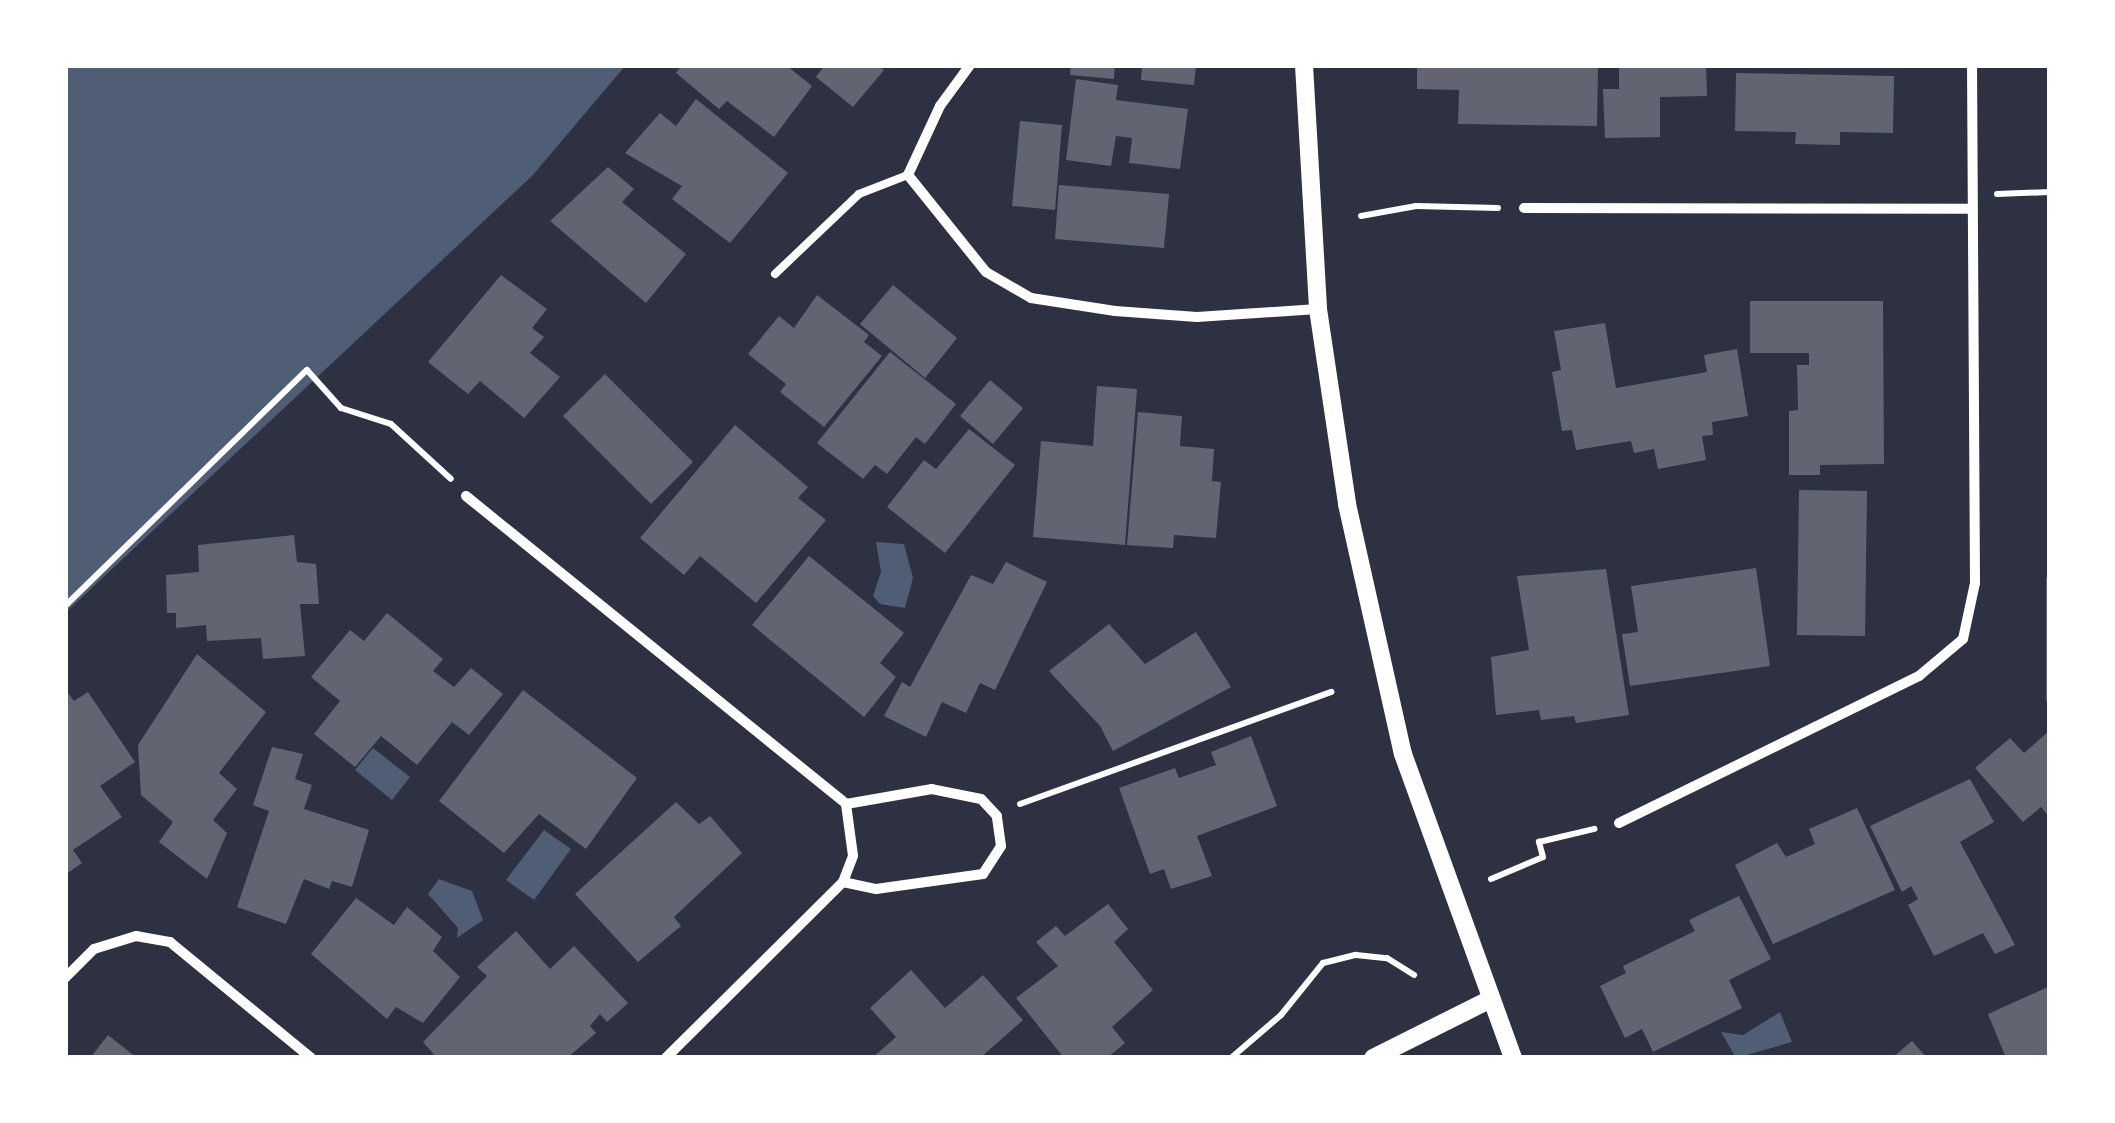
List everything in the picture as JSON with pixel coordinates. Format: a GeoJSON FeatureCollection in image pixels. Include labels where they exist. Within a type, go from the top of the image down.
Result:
{"type":"FeatureCollection","features":[{"type":"Feature","properties":{"kind":"street"},"geometry":{"type":"LineString","coordinates":[[970,65],[940,106],[908,175],[986,272],[1031,298],[1197,317],[1318,309]]}},
{"type":"Feature","properties":{"kind":"street"},"geometry":{"type":"LineString","coordinates":[[1304,65],[1318,309],[1347,504],[1403,754],[1512,1058]]}},
{"type":"Feature","properties":{"kind":"street"},"geometry":{"type":"LineString","coordinates":[[1619,823],[1919,676],[1964,639],[1976,584],[1972,65]]}},
{"type":"Feature","properties":{"kind":"street"},"geometry":{"type":"LineString","coordinates":[[1524,208],[1972,209]]}},
{"type":"Feature","properties":{"kind":"street"},"geometry":{"type":"LineString","coordinates":[[466,496],[846,804],[854,856],[842,882],[666,1058]]}},
{"type":"Feature","properties":{"kind":"street"},"geometry":{"type":"LineString","coordinates":[[842,882],[876,889],[983,874],[1001,846],[997,816],[981,799],[932,789],[846,804]]}},
{"type":"Feature","properties":{"kind":"street"},"geometry":{"type":"LineString","coordinates":[[65,978],[94,949],[136,936],[170,942],[311,1058]]}},
{"type":"Feature","properties":{"kind":"street"},"geometry":{"type":"LineString","coordinates":[[1373,1058],[1489,1000]]}},
{"type":"Feature","properties":{"kind":"lane"},"geometry":{"type":"LineString","coordinates":[[775,274],[859,194],[908,175]]}},
{"type":"Feature","properties":{"kind":"path"},"geometry":{"type":"LineString","coordinates":[[1972,209],[2004,191],[2050,192]]}},
{"type":"Feature","properties":{"kind":"path"},"geometry":{"type":"LineString","coordinates":[[1361,216],[1416,206],[1524,208]]}},
{"type":"Feature","properties":{"kind":"path"},"geometry":{"type":"LineString","coordinates":[[65,606],[307,370],[341,408],[392,424],[422,446],[466,496]]}},
{"type":"Feature","properties":{"kind":"path"},"geometry":{"type":"LineString","coordinates":[[997,816],[1045,791],[1330,692]]}},
{"type":"Feature","properties":{"kind":"path"},"geometry":{"type":"LineString","coordinates":[[1490,879],[1543,858],[1540,842],[1619,823]]}},
{"type":"Feature","properties":{"kind":"path"},"geometry":{"type":"LineString","coordinates":[[1231,1058],[1281,1015],[1323,963],[1356,955],[1387,958],[1414,975]]}},
{"type":"Feature","properties":{"kind":"water"},"geometry":{"type":"Polygon","coordinates":[[[65,65],[626,65],[532,176],[65,613],[65,65]]]}},
{"type":"Feature","properties":{"kind":"water"},"geometry":{"type":"Polygon","coordinates":[[[876,542],[904,544],[913,578],[905,608],[880,604],[873,596],[881,572],[876,542]]]}},
{"type":"Feature","properties":{"kind":"water"},"geometry":{"type":"Polygon","coordinates":[[[373,748],[410,777],[392,800],[355,770],[373,748]]]}},
{"type":"Feature","properties":{"kind":"water"},"geometry":{"type":"Polygon","coordinates":[[[544,830],[571,849],[534,900],[506,880],[544,830]]]}},
{"type":"Feature","properties":{"kind":"water"},"geometry":{"type":"Polygon","coordinates":[[[439,879],[472,891],[483,920],[457,938],[458,928],[428,894],[439,879]]]}},
{"type":"Feature","properties":{"kind":"water"},"geometry":{"type":"Polygon","coordinates":[[[1780,1012],[1792,1042],[1736,1058],[1721,1032],[1743,1035],[1780,1012]]]}},
{"type":"Feature","properties":{"kind":"building"},"geometry":{"type":"Polygon","coordinates":[[[682,65],[786,65],[812,86],[774,137],[727,101],[719,109],[676,73],[682,65]]]}},
{"type":"Feature","properties":{"kind":"building"},"geometry":{"type":"Polygon","coordinates":[[[825,65],[878,65],[884,70],[853,107],[816,77],[825,65]]]}},
{"type":"Feature","properties":{"kind":"building"},"geometry":{"type":"Polygon","coordinates":[[[1071,65],[1115,65],[1114,79],[1070,75],[1071,65]]]}},
{"type":"Feature","properties":{"kind":"building"},"geometry":{"type":"Polygon","coordinates":[[[1142,65],[1196,65],[1194,85],[1141,80],[1142,65]]]}},
{"type":"Feature","properties":{"kind":"building"},"geometry":{"type":"Polygon","coordinates":[[[1417,65],[1598,65],[1597,126],[1458,124],[1459,90],[1417,89],[1417,65]]]}},
{"type":"Feature","properties":{"kind":"building"},"geometry":{"type":"Polygon","coordinates":[[[1619,65],[1706,65],[1707,96],[1660,97],[1660,137],[1605,138],[1603,89],[1619,89],[1619,65]]]}},
{"type":"Feature","properties":{"kind":"building"},"geometry":{"type":"Polygon","coordinates":[[[1736,73],[1894,76],[1893,133],[1840,132],[1840,145],[1795,144],[1796,132],[1735,131],[1736,73]]]}},
{"type":"Feature","properties":{"kind":"building"},"geometry":{"type":"Polygon","coordinates":[[[1076,79],[1118,85],[1116,100],[1188,109],[1180,169],[1129,163],[1132,138],[1116,136],[1111,166],[1066,160],[1076,79]]]}},
{"type":"Feature","properties":{"kind":"building"},"geometry":{"type":"Polygon","coordinates":[[[696,99],[788,173],[730,243],[672,199],[682,186],[625,153],[660,113],[676,126],[696,99]]]}},
{"type":"Feature","properties":{"kind":"building"},"geometry":{"type":"Polygon","coordinates":[[[1020,121],[1062,125],[1055,210],[1012,206],[1020,121]]]}},
{"type":"Feature","properties":{"kind":"building"},"geometry":{"type":"Polygon","coordinates":[[[608,167],[634,189],[622,202],[686,254],[646,303],[550,221],[608,167]]]}},
{"type":"Feature","properties":{"kind":"building"},"geometry":{"type":"Polygon","coordinates":[[[1059,185],[1169,194],[1164,248],[1055,239],[1059,185]]]}},
{"type":"Feature","properties":{"kind":"building"},"geometry":{"type":"Polygon","coordinates":[[[501,275],[547,309],[532,328],[544,337],[530,353],[560,377],[524,418],[480,381],[468,394],[428,362],[501,275]]]}},
{"type":"Feature","properties":{"kind":"building"},"geometry":{"type":"Polygon","coordinates":[[[893,285],[957,338],[925,378],[860,324],[893,285]]]}},
{"type":"Feature","properties":{"kind":"building"},"geometry":{"type":"Polygon","coordinates":[[[817,295],[869,335],[864,342],[882,356],[824,427],[780,392],[786,384],[748,354],[779,316],[794,328],[817,295]]]}},
{"type":"Feature","properties":{"kind":"building"},"geometry":{"type":"Polygon","coordinates":[[[1750,301],[1883,301],[1884,464],[1820,465],[1820,475],[1789,475],[1789,411],[1798,410],[1797,365],[1809,365],[1809,353],[1750,353],[1750,301]]]}},
{"type":"Feature","properties":{"kind":"building"},"geometry":{"type":"Polygon","coordinates":[[[1605,323],[1616,388],[1707,372],[1704,355],[1737,349],[1748,416],[1712,422],[1713,435],[1702,436],[1706,460],[1658,469],[1654,449],[1634,453],[1631,441],[1576,450],[1572,430],[1562,431],[1552,372],[1561,370],[1554,331],[1605,323]]]}},
{"type":"Feature","properties":{"kind":"building"},"geometry":{"type":"Polygon","coordinates":[[[890,352],[956,404],[925,444],[916,437],[887,474],[875,465],[863,479],[817,443],[890,352]]]}},
{"type":"Feature","properties":{"kind":"building"},"geometry":{"type":"Polygon","coordinates":[[[605,374],[693,462],[651,504],[563,416],[605,374]]]}},
{"type":"Feature","properties":{"kind":"building"},"geometry":{"type":"Polygon","coordinates":[[[990,380],[1023,408],[993,444],[960,416],[990,380]]]}},
{"type":"Feature","properties":{"kind":"building"},"geometry":{"type":"Polygon","coordinates":[[[1097,386],[1137,389],[1125,545],[1033,537],[1041,441],[1093,446],[1097,386]]]}},
{"type":"Feature","properties":{"kind":"building"},"geometry":{"type":"Polygon","coordinates":[[[1138,412],[1182,416],[1180,446],[1214,449],[1212,481],[1221,482],[1216,538],[1174,535],[1173,548],[1127,545],[1138,412]]]}},
{"type":"Feature","properties":{"kind":"building"},"geometry":{"type":"Polygon","coordinates":[[[735,425],[808,487],[798,498],[826,520],[756,603],[700,556],[684,575],[640,538],[735,425]]]}},
{"type":"Feature","properties":{"kind":"building"},"geometry":{"type":"Polygon","coordinates":[[[969,429],[1015,465],[945,553],[887,507],[924,460],[936,469],[969,429]]]}},
{"type":"Feature","properties":{"kind":"building"},"geometry":{"type":"Polygon","coordinates":[[[1799,490],[1867,491],[1865,636],[1797,635],[1799,490]]]}},
{"type":"Feature","properties":{"kind":"building"},"geometry":{"type":"Polygon","coordinates":[[[294,535],[297,562],[316,564],[319,604],[300,604],[305,656],[263,659],[261,638],[207,641],[206,625],[176,628],[176,613],[167,613],[166,575],[199,572],[198,545],[294,535]]]}},
{"type":"Feature","properties":{"kind":"building"},"geometry":{"type":"Polygon","coordinates":[[[809,556],[904,633],[880,663],[896,677],[864,717],[752,625],[809,556]]]}},
{"type":"Feature","properties":{"kind":"building"},"geometry":{"type":"Polygon","coordinates":[[[1006,562],[1047,582],[995,690],[980,683],[966,713],[942,702],[926,737],[884,716],[902,682],[910,687],[971,575],[993,584],[1006,562]]]}},
{"type":"Feature","properties":{"kind":"building"},"geometry":{"type":"Polygon","coordinates":[[[1756,568],[1770,666],[1630,686],[1622,634],[1638,632],[1631,586],[1756,568]]]}},
{"type":"Feature","properties":{"kind":"building"},"geometry":{"type":"Polygon","coordinates":[[[1606,569],[1629,715],[1576,723],[1574,716],[1541,720],[1539,710],[1496,715],[1491,657],[1529,650],[1517,576],[1606,569]]]}},
{"type":"Feature","properties":{"kind":"building"},"geometry":{"type":"Polygon","coordinates":[[[2046,577],[2050,577],[2050,701],[2046,701],[2046,577]]]}},
{"type":"Feature","properties":{"kind":"building"},"geometry":{"type":"Polygon","coordinates":[[[387,613],[443,659],[433,671],[454,687],[471,668],[503,694],[469,735],[452,722],[417,765],[381,736],[355,767],[314,734],[340,701],[311,677],[350,630],[364,641],[387,613]]]}},
{"type":"Feature","properties":{"kind":"building"},"geometry":{"type":"Polygon","coordinates":[[[1109,624],[1145,664],[1196,632],[1231,687],[1113,751],[1100,726],[1049,671],[1109,624]]]}},
{"type":"Feature","properties":{"kind":"building"},"geometry":{"type":"Polygon","coordinates":[[[197,654],[266,712],[219,773],[237,789],[213,820],[227,833],[207,879],[159,842],[173,822],[141,795],[138,745],[197,654]]]}},
{"type":"Feature","properties":{"kind":"building"},"geometry":{"type":"Polygon","coordinates":[[[65,689],[74,701],[88,692],[135,762],[100,786],[122,817],[73,850],[82,863],[65,875],[65,689]]]}},
{"type":"Feature","properties":{"kind":"building"},"geometry":{"type":"Polygon","coordinates":[[[523,690],[637,778],[586,849],[539,814],[504,853],[439,801],[523,690]]]}},
{"type":"Feature","properties":{"kind":"building"},"geometry":{"type":"Polygon","coordinates":[[[2050,730],[2050,818],[2041,807],[2023,822],[1975,768],[2010,738],[2024,753],[2050,730]]]}},
{"type":"Feature","properties":{"kind":"building"},"geometry":{"type":"Polygon","coordinates":[[[1251,736],[1277,806],[1197,836],[1212,876],[1171,889],[1164,869],[1150,874],[1119,788],[1175,768],[1179,778],[1216,765],[1211,752],[1251,736]]]}},
{"type":"Feature","properties":{"kind":"building"},"geometry":{"type":"Polygon","coordinates":[[[272,747],[303,754],[295,779],[312,785],[304,809],[369,830],[352,887],[332,881],[329,889],[304,879],[286,924],[237,907],[269,811],[253,805],[272,747]]]}},
{"type":"Feature","properties":{"kind":"building"},"geometry":{"type":"Polygon","coordinates":[[[1970,779],[1994,822],[1960,842],[2015,945],[1995,954],[1983,933],[1934,956],[1908,905],[1918,899],[1911,886],[1902,892],[1870,826],[1970,779]]]}},
{"type":"Feature","properties":{"kind":"building"},"geometry":{"type":"Polygon","coordinates":[[[676,802],[699,824],[710,816],[742,853],[674,917],[681,926],[638,962],[575,894],[676,802]]]}},
{"type":"Feature","properties":{"kind":"building"},"geometry":{"type":"Polygon","coordinates":[[[1857,808],[1895,890],[1773,944],[1735,865],[1777,843],[1786,857],[1815,844],[1809,829],[1857,808]]]}},
{"type":"Feature","properties":{"kind":"building"},"geometry":{"type":"Polygon","coordinates":[[[1739,896],[1771,959],[1729,980],[1742,1008],[1653,1052],[1642,1029],[1625,1038],[1600,986],[1626,973],[1623,966],[1695,931],[1689,920],[1739,896]]]}},
{"type":"Feature","properties":{"kind":"building"},"geometry":{"type":"Polygon","coordinates":[[[356,898],[394,925],[407,907],[442,937],[433,951],[460,977],[423,1023],[396,1007],[387,1019],[311,954],[356,898]]]}},
{"type":"Feature","properties":{"kind":"building"},"geometry":{"type":"Polygon","coordinates":[[[1108,904],[1128,929],[1114,942],[1153,990],[1112,1027],[1125,1043],[1107,1058],[1064,1058],[1016,998],[1058,966],[1036,942],[1056,926],[1065,936],[1108,904]]]}},
{"type":"Feature","properties":{"kind":"building"},"geometry":{"type":"Polygon","coordinates":[[[516,931],[550,969],[574,946],[628,1003],[607,1022],[600,1014],[590,1026],[596,1033],[567,1058],[437,1058],[423,1042],[487,976],[477,967],[516,931]]]}},
{"type":"Feature","properties":{"kind":"building"},"geometry":{"type":"Polygon","coordinates":[[[911,970],[945,1008],[983,975],[1023,1020],[980,1058],[872,1058],[896,1037],[870,1008],[911,970]]]}},
{"type":"Feature","properties":{"kind":"building"},"geometry":{"type":"Polygon","coordinates":[[[2050,986],[2050,1058],[2006,1058],[1988,1014],[2050,986]]]}},
{"type":"Feature","properties":{"kind":"building"},"geometry":{"type":"Polygon","coordinates":[[[108,1035],[137,1058],[90,1058],[108,1035]]]}},
{"type":"Feature","properties":{"kind":"building"},"geometry":{"type":"Polygon","coordinates":[[[1912,1041],[1927,1058],[1892,1058],[1912,1041]]]}}]}
